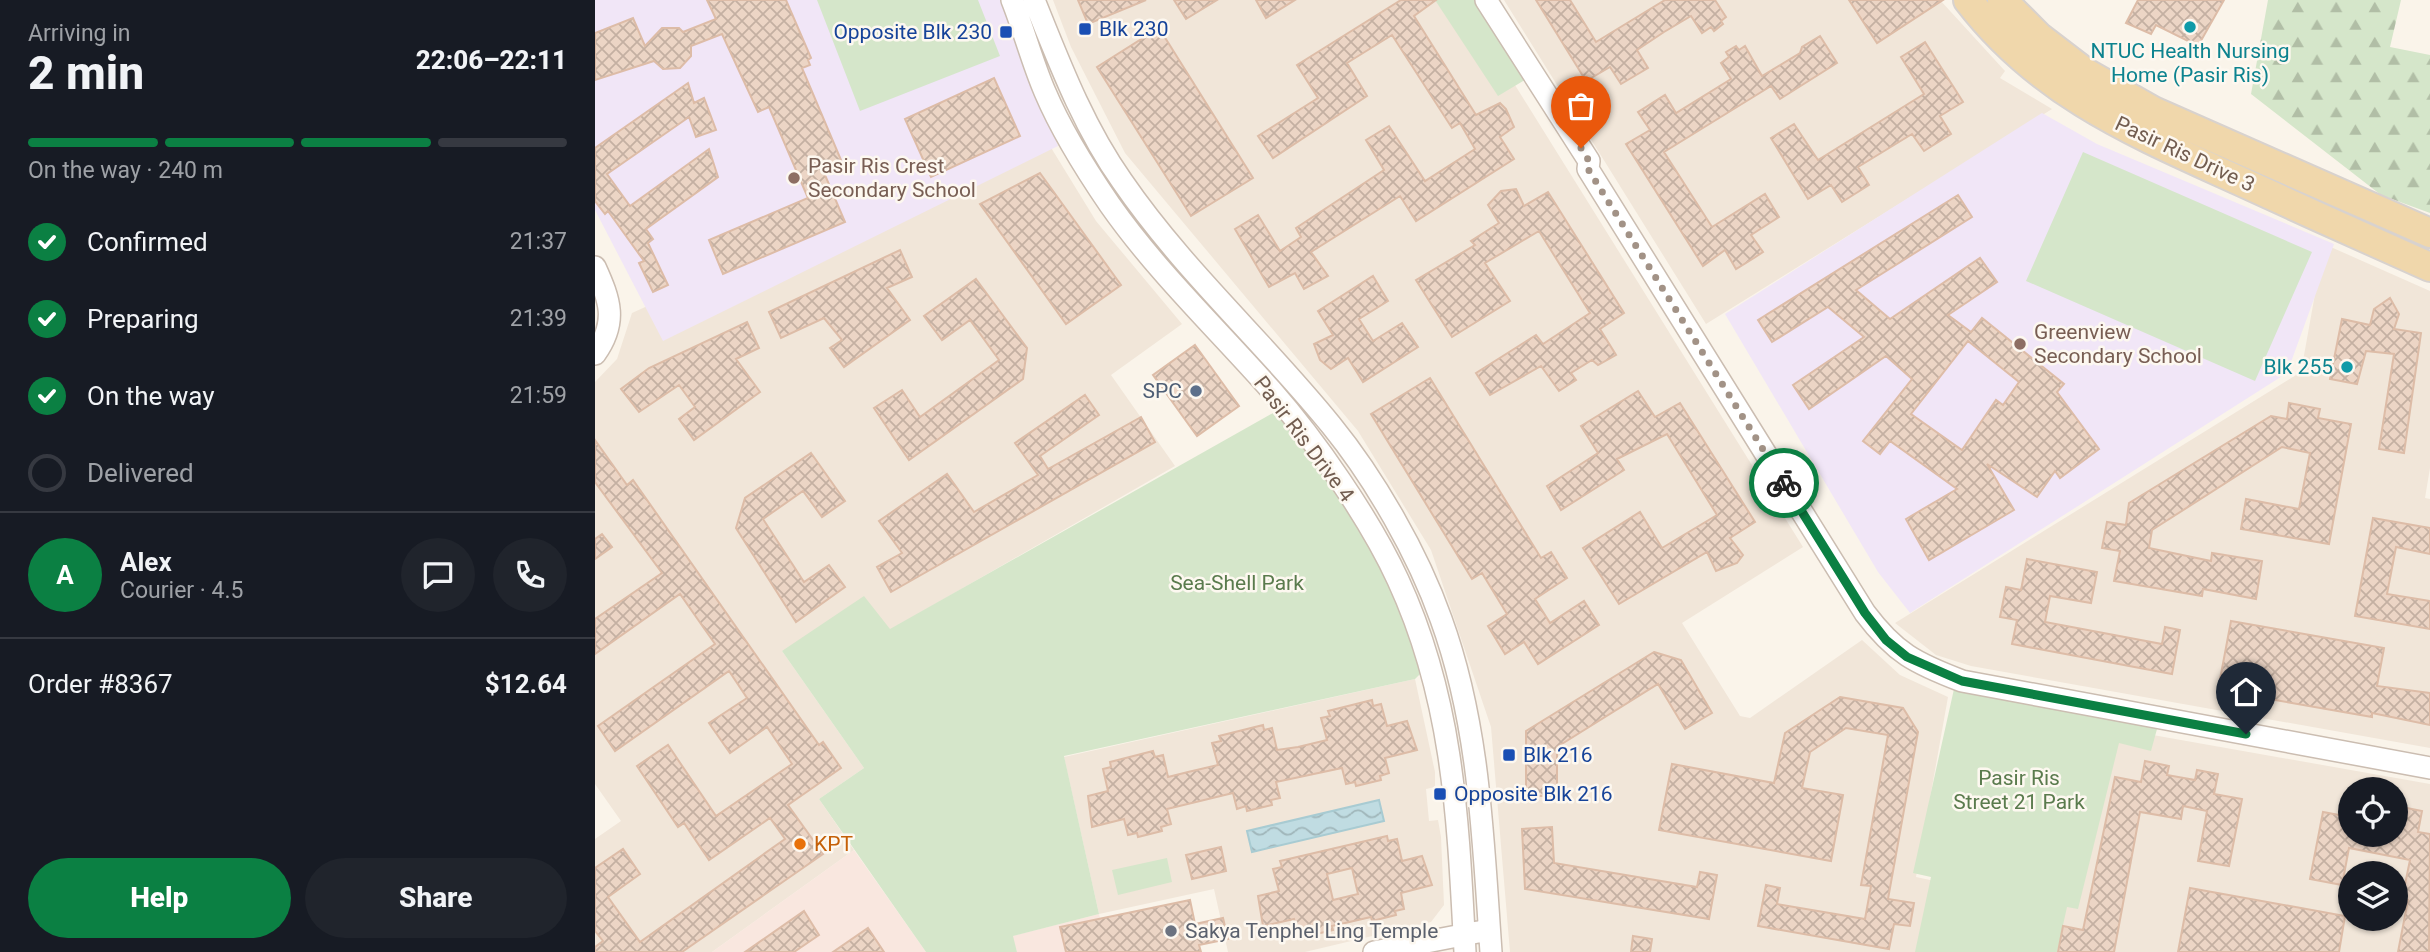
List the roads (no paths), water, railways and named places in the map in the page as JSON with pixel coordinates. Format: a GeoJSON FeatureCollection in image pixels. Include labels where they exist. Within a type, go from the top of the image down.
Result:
{"type":"FeatureCollection","features":[{"type":"Feature","properties":{"kind":"main road","name":"Pasir Ris Drive 3"},"geometry":{"type":"LineString","coordinates":[[1968,0],[1992,32],[2061,91],[2138,135],[2430,267]]}},
{"type":"Feature","properties":{"kind":"main road","name":"Pasir Ris Drive 3"},"geometry":{"type":"LineString","coordinates":[[2003,0],[2039,37],[2086,73],[2153,111],[2430,233]]}},
{"type":"Feature","properties":{"kind":"street","name":"Pasir Ris Drive 4"},"geometry":{"type":"LineString","coordinates":[[1012,0],[1045,93],[1071,146],[1111,206],[1154,261],[1292,415],[1370,528],[1398,579],[1421,639],[1446,722],[1455,796],[1459,947]]}},
{"type":"Feature","properties":{"kind":"street","name":"Pasir Ris Drive 4"},"geometry":{"type":"LineString","coordinates":[[1034,0],[1081,113],[1121,181],[1173,247],[1334,428],[1411,552],[1441,618],[1467,705],[1482,817],[1491,943],[1374,952]]}},
{"type":"Feature","properties":{"kind":"street"},"geometry":{"type":"LineString","coordinates":[[1473,0],[1578,168],[1588,169]]}},
{"type":"Feature","properties":{"kind":"street"},"geometry":{"type":"LineString","coordinates":[[1486,0],[1589,161],[1588,169],[1865,613],[1886,640],[1907,657],[1962,681],[2430,768]]}},
{"type":"Feature","properties":{"kind":"street"},"geometry":{"type":"LineString","coordinates":[[595,267],[611,306],[608,325],[595,354]]}},
{"type":"Feature","properties":{"kind":"water"},"geometry":{"type":"Polygon","coordinates":[[[1379,800],[1384,821],[1252,852],[1247,831],[1379,800]]]}},
{"type":"Feature","properties":{"kind":"place","name":"NTUC Health Nursing Home (Pasir Ris)"},"geometry":{"type":"Point","coordinates":[2190,27]}},
{"type":"Feature","properties":{"kind":"place","name":"Blk 230"},"geometry":{"type":"Point","coordinates":[1085,29]}},
{"type":"Feature","properties":{"kind":"place","name":"Opposite Blk 230"},"geometry":{"type":"Point","coordinates":[1006,32]}},
{"type":"Feature","properties":{"kind":"place","name":"Pasir Ris Crest Secondary School"},"geometry":{"type":"Point","coordinates":[794,178]}},
{"type":"Feature","properties":{"kind":"place","name":"Greenview Secondary School"},"geometry":{"type":"Point","coordinates":[2020,344]}},
{"type":"Feature","properties":{"kind":"place","name":"Blk 255"},"geometry":{"type":"Point","coordinates":[2347,367]}},
{"type":"Feature","properties":{"kind":"place","name":"SPC"},"geometry":{"type":"Point","coordinates":[1196,391]}},
{"type":"Feature","properties":{"kind":"place","name":"Blk 216"},"geometry":{"type":"Point","coordinates":[1509,755]}},
{"type":"Feature","properties":{"kind":"place","name":"Opposite Blk 216"},"geometry":{"type":"Point","coordinates":[1440,794]}},
{"type":"Feature","properties":{"kind":"place","name":"KPT"},"geometry":{"type":"Point","coordinates":[800,844]}},
{"type":"Feature","properties":{"kind":"place","name":"Sakya Tenphel Ling Temple"},"geometry":{"type":"Point","coordinates":[1171,931]}},
{"type":"Feature","properties":{"kind":"park label","name":"Sea-Shell Park"},"geometry":{"type":"Point","coordinates":[1237,583]}},
{"type":"Feature","properties":{"kind":"park label","name":"Pasir Ris Street 21 Park"},"geometry":{"type":"Point","coordinates":[2019,790]}}]}
